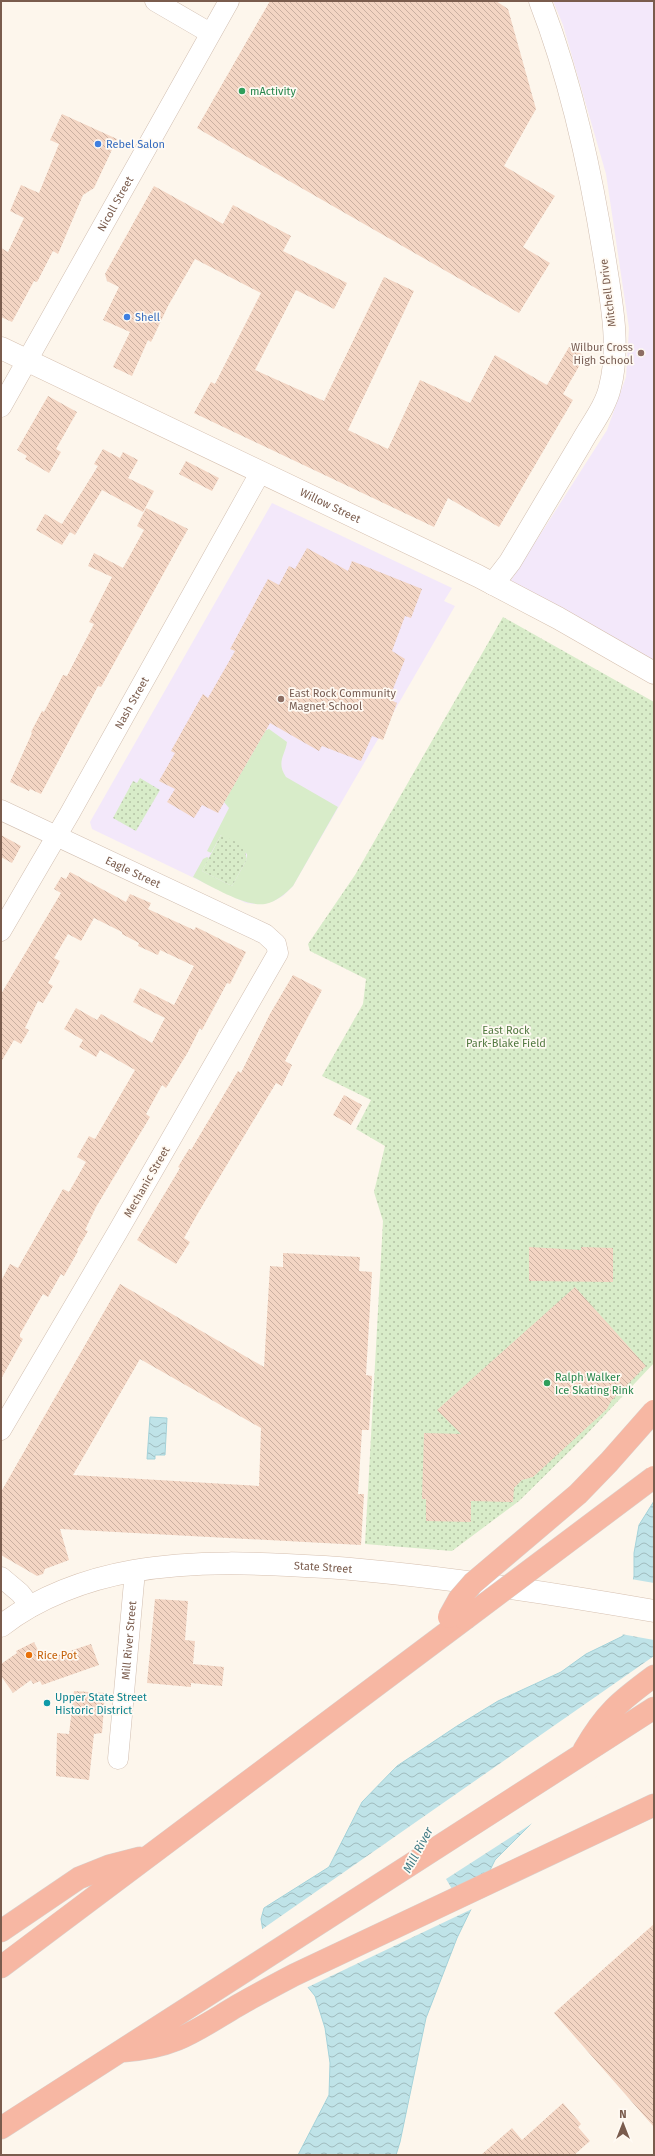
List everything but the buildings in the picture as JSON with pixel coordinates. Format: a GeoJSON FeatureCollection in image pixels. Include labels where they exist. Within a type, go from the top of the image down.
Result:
{"type":"FeatureCollection","features":[{"type":"Feature","properties":{"kind":"highway"},"geometry":{"type":"LineString","coordinates":[[457,1618],[459,1599],[472,1583],[566,1504],[609,1462],[654,1411]]}},
{"type":"Feature","properties":{"kind":"highway"},"geometry":{"type":"LineString","coordinates":[[1,1967],[441,1637],[457,1618],[654,1477]]}},
{"type":"Feature","properties":{"kind":"highway"},"geometry":{"type":"LineString","coordinates":[[582,1755],[597,1728],[613,1708],[654,1676]]}},
{"type":"Feature","properties":{"kind":"highway"},"geometry":{"type":"LineString","coordinates":[[1,2128],[654,1708]]}},
{"type":"Feature","properties":{"kind":"highway"},"geometry":{"type":"LineString","coordinates":[[119,2052],[156,2048],[181,2039],[246,2000],[284,1980],[570,1844],[654,1806]]}},
{"type":"Feature","properties":{"kind":"highway"},"geometry":{"type":"LineString","coordinates":[[1,1931],[79,1878],[109,1866],[148,1857]]}},
{"type":"Feature","properties":{"kind":"main road","name":"Mitchell Drive"},"geometry":{"type":"LineString","coordinates":[[494,584],[510,562],[597,415],[610,388],[614,367],[613,329],[608,285],[594,197],[568,88],[550,28],[540,1]]}},
{"type":"Feature","properties":{"kind":"main road","name":"Willow Street"},"geometry":{"type":"LineString","coordinates":[[1,348],[28,359],[494,584],[558,618],[654,673]]}},
{"type":"Feature","properties":{"kind":"main road","name":"State Street"},"geometry":{"type":"LineString","coordinates":[[1,1626],[52,1596],[88,1583],[135,1571],[179,1566],[249,1564],[345,1569],[489,1584],[654,1611]]}},
{"type":"Feature","properties":{"kind":"street"},"geometry":{"type":"LineString","coordinates":[[155,1],[210,33]]}},
{"type":"Feature","properties":{"kind":"street","name":"Nicoll Street"},"geometry":{"type":"LineString","coordinates":[[1,406],[229,1]]}},
{"type":"Feature","properties":{"kind":"street","name":"Nash Street"},"geometry":{"type":"LineString","coordinates":[[1,932],[57,836],[260,472]]}},
{"type":"Feature","properties":{"kind":"street","name":"Eagle Street"},"geometry":{"type":"LineString","coordinates":[[1,810],[265,934]]}},
{"type":"Feature","properties":{"kind":"street","name":"Mechanic Street"},"geometry":{"type":"LineString","coordinates":[[1,1430],[276,958],[276,944],[265,934]]}},
{"type":"Feature","properties":{"kind":"street","name":"Mill River Street"},"geometry":{"type":"LineString","coordinates":[[118,1759],[135,1571]]}},
{"type":"Feature","properties":{"kind":"street"},"geometry":{"type":"LineString","coordinates":[[1,1577],[20,1593],[31,1607]]}},
{"type":"Feature","properties":{"kind":"shaded area","name":"Wilbur Cross High School"},"geometry":{"type":"Polygon","coordinates":[[[553,1],[654,1],[654,666],[506,588],[607,430],[626,377],[629,328],[606,174],[563,25],[553,1]]]}},
{"type":"Feature","properties":{"kind":"shaded area","name":"East Rock Community Magnet School"},"geometry":{"type":"Polygon","coordinates":[[[272,503],[452,588],[444,601],[455,606],[293,886],[283,896],[274,901],[264,904],[254,904],[246,903],[92,829],[90,822],[272,503]]]}},
{"type":"Feature","properties":{"kind":"green space","name":"East Rock Park-Blake Field"},"geometry":{"type":"Polygon","coordinates":[[[503,617],[654,702],[654,1363],[583,1438],[519,1501],[452,1551],[365,1544],[383,1221],[374,1192],[385,1146],[356,1129],[371,1100],[322,1076],[363,1004],[366,979],[310,951],[308,944],[355,875],[503,617]]]}},
{"type":"Feature","properties":{"kind":"green space"},"geometry":{"type":"Polygon","coordinates":[[[269,729],[287,742],[281,763],[286,777],[338,807],[293,886],[277,900],[265,904],[257,904],[228,895],[193,877],[203,859],[207,857],[209,858],[202,871],[232,886],[247,859],[247,854],[221,835],[211,853],[207,851],[229,808],[224,802],[266,730],[269,729]]]}},
{"type":"Feature","properties":{"kind":"green space"},"geometry":{"type":"Polygon","coordinates":[[[140,778],[160,790],[136,831],[113,818],[133,781],[137,783],[140,778]]]}},
{"type":"Feature","properties":{"kind":"green space"},"geometry":{"type":"Polygon","coordinates":[[[221,835],[243,845],[247,859],[232,886],[202,871],[221,835]]]}},
{"type":"Feature","properties":{"kind":"water"},"geometry":{"type":"Polygon","coordinates":[[[150,1417],[167,1418],[165,1455],[155,1455],[155,1459],[147,1459],[150,1417]]]}},
{"type":"Feature","properties":{"kind":"water","name":"Mill River"},"geometry":{"type":"Polygon","coordinates":[[[654,1501],[654,1738],[554,1801],[495,1860],[457,1938],[426,2018],[396,2155],[298,2155],[329,2095],[330,2063],[325,2028],[315,1996],[263,1931],[261,1919],[264,1908],[329,1867],[362,1802],[397,1766],[498,1701],[561,1672],[586,1654],[623,1636],[634,1576],[634,1553],[639,1525],[654,1501]]]}},
{"type":"Feature","properties":{"kind":"pier"},"geometry":{"type":"Polygon","coordinates":[[[631,1579],[654,1583],[654,1640],[621,1634],[631,1579]]]}},
{"type":"Feature","properties":{"kind":"pier"},"geometry":{"type":"Polygon","coordinates":[[[654,1656],[654,1740],[556,1803],[539,1819],[446,1879],[452,1889],[492,1870],[474,1908],[306,1988],[261,1930],[654,1656]]]}},
{"type":"Feature","properties":{"kind":"place","name":"mActivity"},"geometry":{"type":"Point","coordinates":[242,91]}},
{"type":"Feature","properties":{"kind":"place","name":"Rebel Salon"},"geometry":{"type":"Point","coordinates":[98,144]}},
{"type":"Feature","properties":{"kind":"place","name":"Shell"},"geometry":{"type":"Point","coordinates":[127,317]}},
{"type":"Feature","properties":{"kind":"place","name":"Wilbur Cross High School"},"geometry":{"type":"Point","coordinates":[641,353]}},
{"type":"Feature","properties":{"kind":"place","name":"East Rock Community Magnet School"},"geometry":{"type":"Point","coordinates":[281,699]}},
{"type":"Feature","properties":{"kind":"place","name":"Ralph Walker Ice Skating Rink"},"geometry":{"type":"Point","coordinates":[547,1383]}},
{"type":"Feature","properties":{"kind":"place","name":"Rice Pot"},"geometry":{"type":"Point","coordinates":[29,1655]}},
{"type":"Feature","properties":{"kind":"place","name":"Upper State Street Historic District"},"geometry":{"type":"Point","coordinates":[47,1703]}}]}
